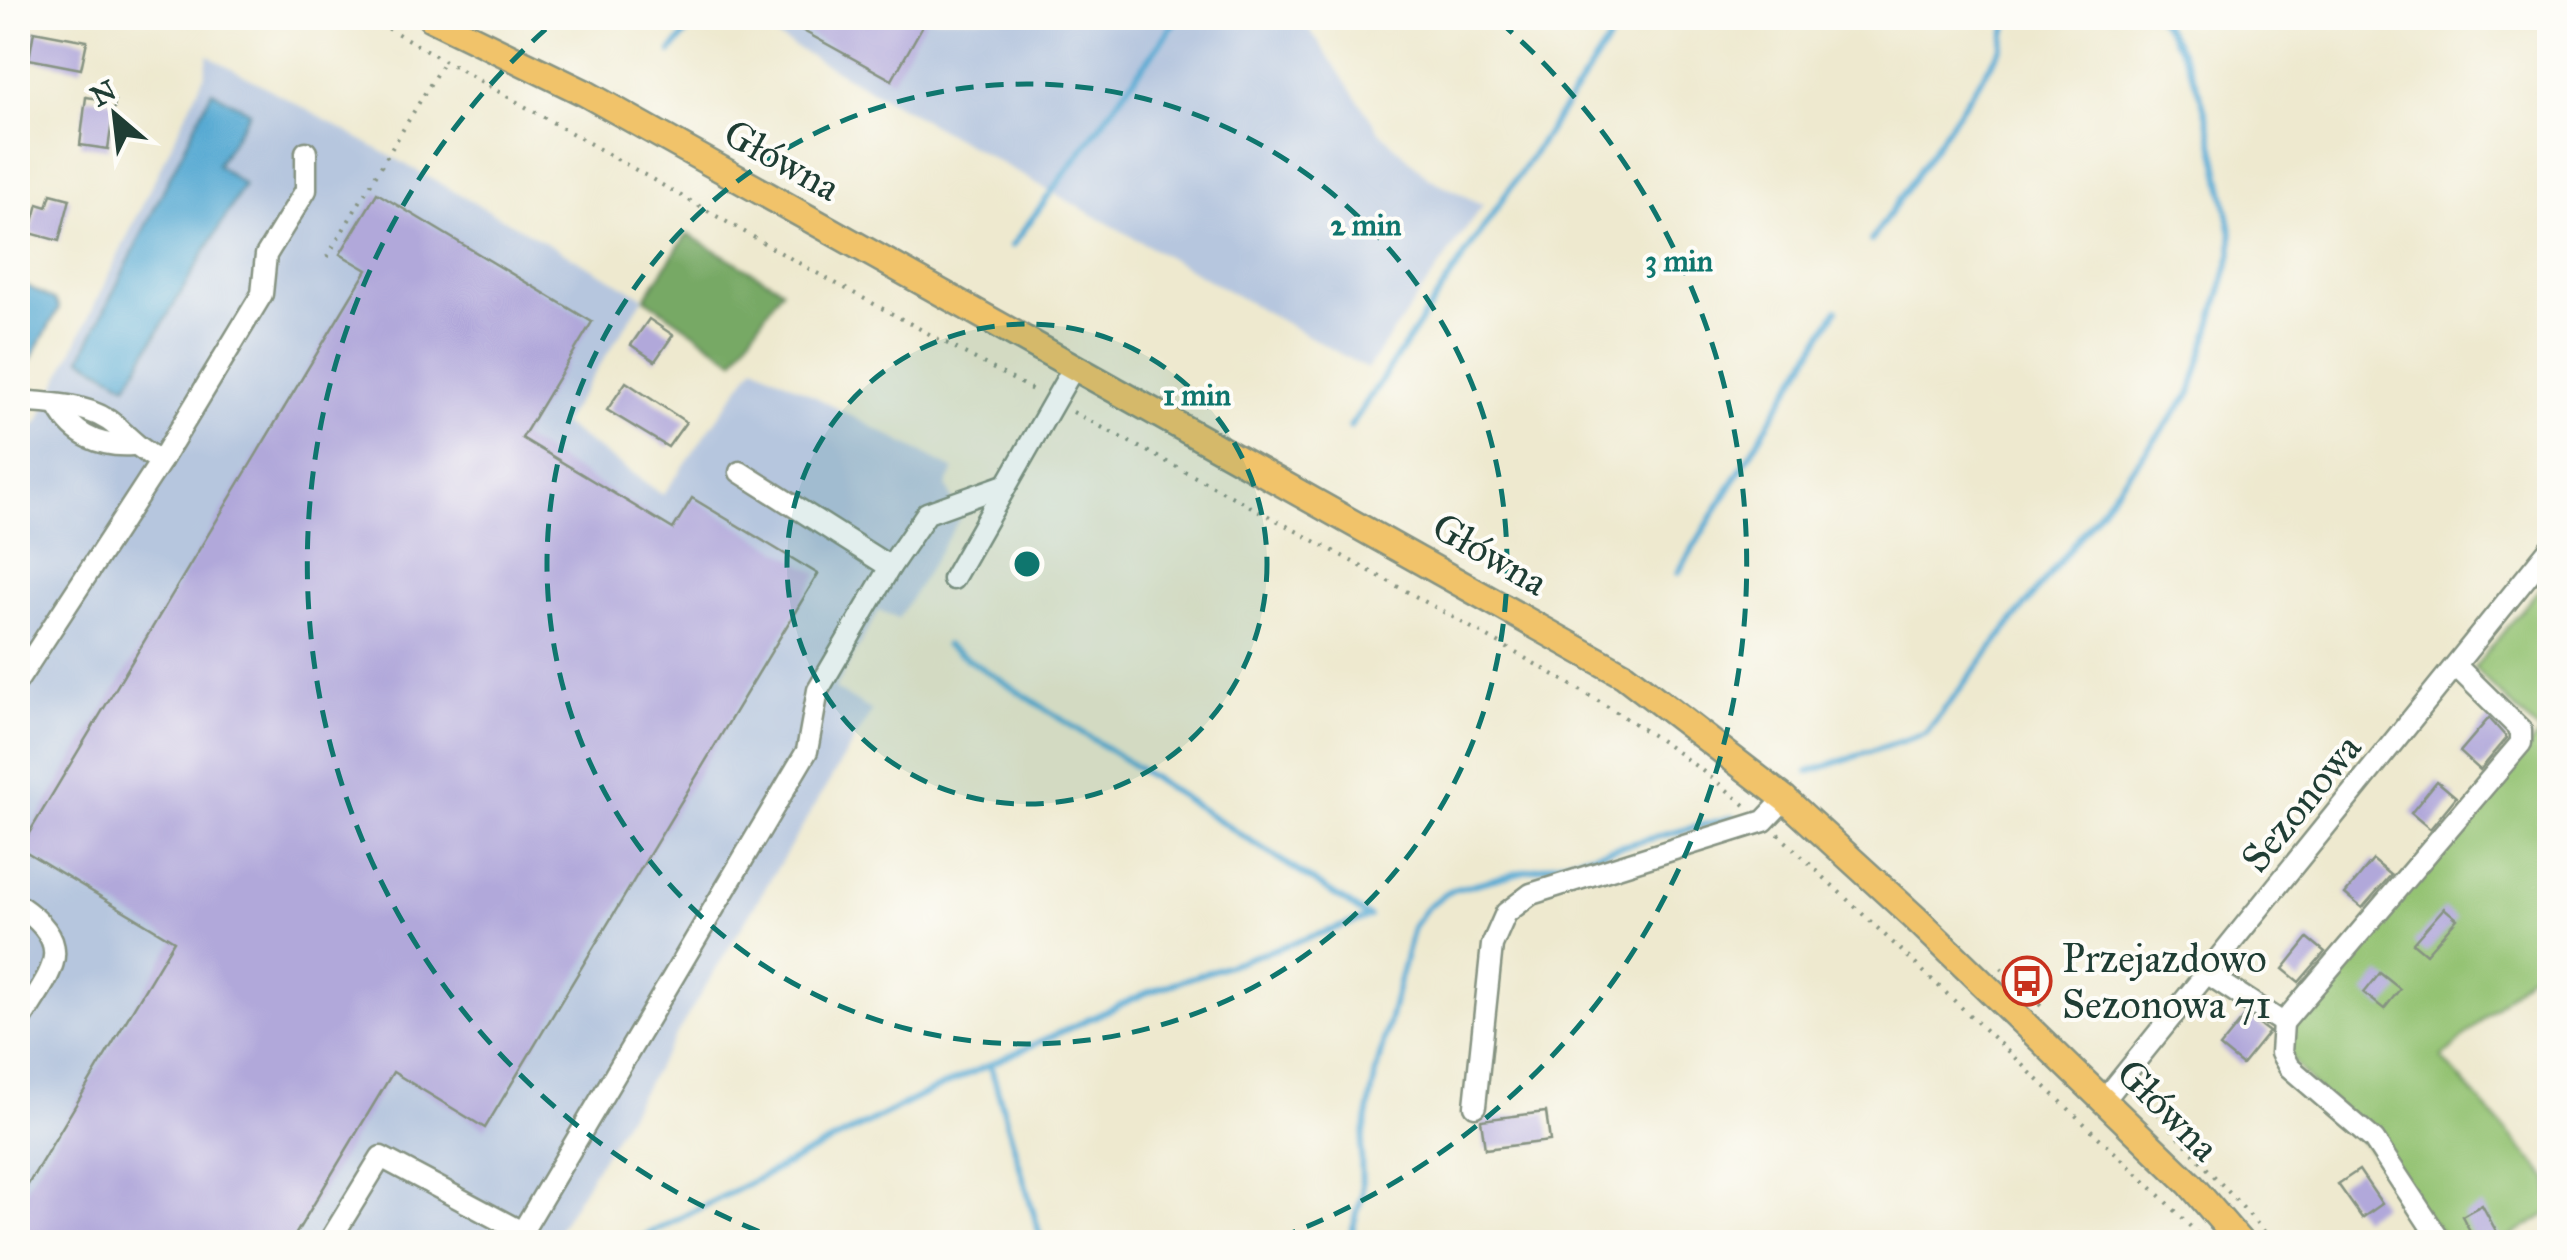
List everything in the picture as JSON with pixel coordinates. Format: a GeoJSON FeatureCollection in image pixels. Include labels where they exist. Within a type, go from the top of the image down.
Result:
{"type":"FeatureCollection","features":[{"type":"Feature","properties":{"kind":"main road","name":"Główna"},"geometry":{"type":"LineString","coordinates":[[432,18],[585,93],[1624,675],[1784,799],[2105,1099],[2190,1184],[2240,1242]]}},
{"type":"Feature","properties":{"kind":"main road","name":"Główna"},"geometry":{"type":"LineString","coordinates":[[470,18],[585,93]]}},
{"type":"Feature","properties":{"kind":"street"},"geometry":{"type":"LineString","coordinates":[[18,680],[161,461],[262,294],[266,255],[306,190],[306,152]]}},
{"type":"Feature","properties":{"kind":"street"},"geometry":{"type":"LineString","coordinates":[[954,579],[1075,365]]}},
{"type":"Feature","properties":{"kind":"street"},"geometry":{"type":"LineString","coordinates":[[18,402],[59,408],[68,424],[103,446],[132,445],[161,461]]}},
{"type":"Feature","properties":{"kind":"street"},"geometry":{"type":"LineString","coordinates":[[740,472],[890,568]]}},
{"type":"Feature","properties":{"kind":"street"},"geometry":{"type":"LineString","coordinates":[[329,1242],[381,1157],[522,1232],[807,751],[818,690],[890,568],[927,513],[1005,485]]}},
{"type":"Feature","properties":{"kind":"street","name":"Sezonowa"},"geometry":{"type":"LineString","coordinates":[[2105,1099],[2550,548]]}},
{"type":"Feature","properties":{"kind":"street"},"geometry":{"type":"LineString","coordinates":[[2441,1242],[2374,1140],[2289,1067],[2281,1053],[2283,1023],[2522,743],[2521,730],[2456,666]]}},
{"type":"Feature","properties":{"kind":"street"},"geometry":{"type":"LineString","coordinates":[[1474,1106],[1492,946],[1506,913],[1531,894],[1764,821],[1784,799]]}},
{"type":"Feature","properties":{"kind":"street"},"geometry":{"type":"LineString","coordinates":[[18,905],[44,923],[56,944],[57,959],[18,1025]]}},
{"type":"Feature","properties":{"kind":"street"},"geometry":{"type":"LineString","coordinates":[[2208,974],[2283,1023]]}},
{"type":"Feature","properties":{"kind":"path"},"geometry":{"type":"LineString","coordinates":[[370,18],[804,266],[1045,397]]}},
{"type":"Feature","properties":{"kind":"path"},"geometry":{"type":"LineString","coordinates":[[327,258],[444,61]]}},
{"type":"Feature","properties":{"kind":"path"},"geometry":{"type":"LineString","coordinates":[[1064,407],[1344,555],[1630,718],[1698,764],[1758,816]]}},
{"type":"Feature","properties":{"kind":"path"},"geometry":{"type":"LineString","coordinates":[[1770,826],[2166,1200],[2205,1242]]}},
{"type":"Feature","properties":{"kind":"shaded area"},"geometry":{"type":"Polygon","coordinates":[[[743,18],[1302,18],[1380,132],[1429,178],[1483,205],[1367,369],[743,18]]]}},
{"type":"Feature","properties":{"kind":"shaded area"},"geometry":{"type":"Polygon","coordinates":[[[208,55],[644,297],[562,424],[663,495],[755,365],[954,470],[946,486],[960,518],[898,619],[879,610],[835,689],[872,711],[551,1242],[18,1242],[18,467],[30,428],[38,423],[205,74],[208,55]]]}},
{"type":"Feature","properties":{"kind":"green space"},"geometry":{"type":"Polygon","coordinates":[[[687,234],[782,289],[734,360],[645,298],[687,234]]]}},
{"type":"Feature","properties":{"kind":"green space"},"geometry":{"type":"Polygon","coordinates":[[[2549,577],[2549,956],[2442,1058],[2549,1180],[2549,1213],[2501,1242],[2449,1242],[2287,1054],[2291,1026],[2540,733],[2474,668],[2549,577]]]}},
{"type":"Feature","properties":{"kind":"water"},"geometry":{"type":"Polygon","coordinates":[[[212,91],[250,112],[217,165],[244,185],[127,385],[81,358],[212,91]]]}},
{"type":"Feature","properties":{"kind":"water"},"geometry":{"type":"Polygon","coordinates":[[[22,283],[55,301],[59,308],[30,361],[19,356],[18,286],[22,283]]]}},
{"type":"Feature","properties":{"kind":"building"},"geometry":{"type":"Polygon","coordinates":[[[780,18],[927,18],[892,80],[780,18]]]}},
{"type":"Feature","properties":{"kind":"building"},"geometry":{"type":"Polygon","coordinates":[[[34,31],[87,41],[81,69],[29,59],[34,31]]]}},
{"type":"Feature","properties":{"kind":"building"},"geometry":{"type":"Polygon","coordinates":[[[86,97],[115,101],[108,149],[80,145],[86,97]]]}},
{"type":"Feature","properties":{"kind":"building"},"geometry":{"type":"Polygon","coordinates":[[[377,193],[592,322],[522,438],[673,529],[692,498],[818,574],[485,1128],[393,1072],[291,1242],[18,1242],[18,1201],[174,941],[20,848],[367,270],[340,254],[377,193]]]}},
{"type":"Feature","properties":{"kind":"building"},"geometry":{"type":"Polygon","coordinates":[[[51,194],[70,199],[59,241],[30,233],[38,204],[47,207],[51,194]]]}},
{"type":"Feature","properties":{"kind":"building"},"geometry":{"type":"Polygon","coordinates":[[[649,319],[673,335],[655,361],[631,345],[649,319]]]}},
{"type":"Feature","properties":{"kind":"building"},"geometry":{"type":"Polygon","coordinates":[[[626,382],[686,422],[668,447],[607,410],[626,382]]]}},
{"type":"Feature","properties":{"kind":"building"},"geometry":{"type":"Polygon","coordinates":[[[2489,718],[2507,738],[2480,770],[2460,752],[2489,718]]]}},
{"type":"Feature","properties":{"kind":"building"},"geometry":{"type":"Polygon","coordinates":[[[2437,781],[2456,797],[2430,829],[2411,813],[2437,781]]]}},
{"type":"Feature","properties":{"kind":"building"},"geometry":{"type":"Polygon","coordinates":[[[2373,860],[2391,875],[2362,908],[2345,894],[2373,860]]]}},
{"type":"Feature","properties":{"kind":"building"},"geometry":{"type":"Polygon","coordinates":[[[2444,908],[2457,919],[2426,954],[2413,943],[2444,908]]]}},
{"type":"Feature","properties":{"kind":"building"},"geometry":{"type":"Polygon","coordinates":[[[2308,938],[2325,952],[2299,982],[2283,969],[2308,938]]]}},
{"type":"Feature","properties":{"kind":"building"},"geometry":{"type":"Polygon","coordinates":[[[2380,973],[2400,989],[2384,1009],[2364,993],[2380,973]]]}},
{"type":"Feature","properties":{"kind":"building"},"geometry":{"type":"Polygon","coordinates":[[[2246,1015],[2269,1032],[2242,1065],[2220,1047],[2246,1015]]]}},
{"type":"Feature","properties":{"kind":"building"},"geometry":{"type":"Polygon","coordinates":[[[1546,1112],[1550,1141],[1485,1149],[1481,1120],[1546,1112]]]}},
{"type":"Feature","properties":{"kind":"building"},"geometry":{"type":"Polygon","coordinates":[[[2359,1170],[2382,1204],[2362,1218],[2338,1184],[2359,1170]]]}},
{"type":"Feature","properties":{"kind":"building"},"geometry":{"type":"Polygon","coordinates":[[[2482,1205],[2502,1242],[2476,1242],[2462,1216],[2482,1205]]]}},
{"type":"Feature","properties":{"kind":"waterway"},"geometry":{"type":"LineString","coordinates":[[671,52],[698,18]]}},
{"type":"Feature","properties":{"kind":"waterway"},"geometry":{"type":"LineString","coordinates":[[1012,246],[1178,18]]}},
{"type":"Feature","properties":{"kind":"waterway"},"geometry":{"type":"LineString","coordinates":[[1350,427],[1624,18]]}},
{"type":"Feature","properties":{"kind":"waterway"},"geometry":{"type":"LineString","coordinates":[[1871,241],[2002,48],[2009,18]]}},
{"type":"Feature","properties":{"kind":"waterway"},"geometry":{"type":"LineString","coordinates":[[1808,772],[1926,733],[2191,393],[2232,254],[2232,234],[2199,92],[2175,41],[2158,18]]}},
{"type":"Feature","properties":{"kind":"waterway"},"geometry":{"type":"LineString","coordinates":[[1678,573],[1837,310]]}},
{"type":"Feature","properties":{"kind":"waterway"},"geometry":{"type":"LineString","coordinates":[[633,1242],[921,1096],[1146,993],[1369,917],[946,645]]}},
{"type":"Feature","properties":{"kind":"waterway"},"geometry":{"type":"LineString","coordinates":[[1349,1242],[1362,1195],[1361,1149],[1376,1072],[1413,927],[1429,905],[1452,890],[1734,817]]}},
{"type":"Feature","properties":{"kind":"waterway"},"geometry":{"type":"LineString","coordinates":[[990,1064],[1042,1242]]}},
{"type":"Feature","properties":{"kind":"place","name":"Przejazdowo Sezonowa 71"},"geometry":{"type":"Point","coordinates":[2027,981]}}]}
